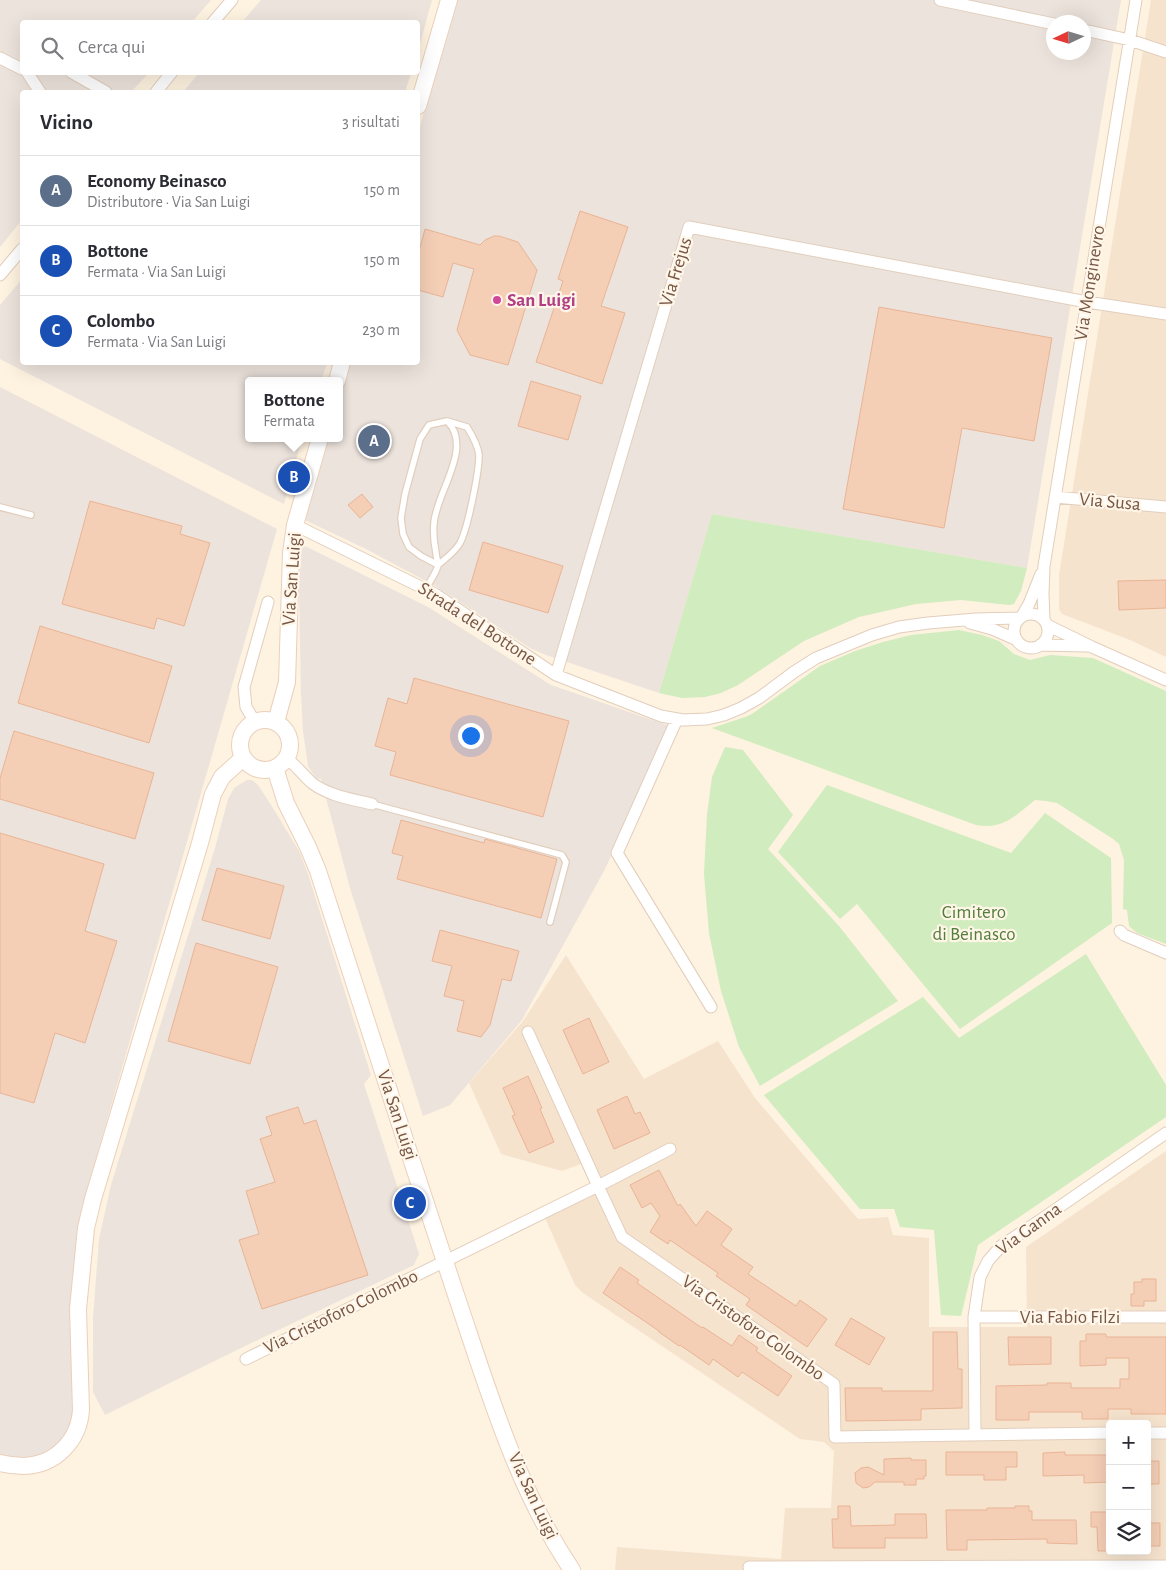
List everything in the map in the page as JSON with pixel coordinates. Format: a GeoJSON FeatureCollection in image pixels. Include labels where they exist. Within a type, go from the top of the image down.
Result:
{"type":"FeatureCollection","features":[{"type":"Feature","properties":{"kind":"street"},"geometry":{"type":"LineString","coordinates":[[215,20],[232,0]]}},
{"type":"Feature","properties":{"kind":"street"},"geometry":{"type":"LineString","coordinates":[[420,99],[449,0]]}},
{"type":"Feature","properties":{"kind":"street"},"geometry":{"type":"LineString","coordinates":[[940,0],[1046,22]]}},
{"type":"Feature","properties":{"kind":"street","name":"Via Monginevro"},"geometry":{"type":"LineString","coordinates":[[1046,622],[1043,594],[1044,566],[1136,0]]}},
{"type":"Feature","properties":{"kind":"street"},"geometry":{"type":"LineString","coordinates":[[1091,32],[1130,40],[1166,52]]}},
{"type":"Feature","properties":{"kind":"street"},"geometry":{"type":"LineString","coordinates":[[0,58],[20,68]]}},
{"type":"Feature","properties":{"kind":"street"},"geometry":{"type":"LineString","coordinates":[[29,75],[39,90]]}},
{"type":"Feature","properties":{"kind":"street"},"geometry":{"type":"LineString","coordinates":[[76,75],[102,90]]}},
{"type":"Feature","properties":{"kind":"street"},"geometry":{"type":"LineString","coordinates":[[158,90],[170,75]]}},
{"type":"Feature","properties":{"kind":"street","name":"Via Frejus"},"geometry":{"type":"LineString","coordinates":[[556,675],[689,227],[1087,302]]}},
{"type":"Feature","properties":{"kind":"street"},"geometry":{"type":"LineString","coordinates":[[0,275],[20,251]]}},
{"type":"Feature","properties":{"kind":"street"},"geometry":{"type":"LineString","coordinates":[[1087,302],[1166,314]]}},
{"type":"Feature","properties":{"kind":"street","name":"Via San Luigi"},"geometry":{"type":"LineString","coordinates":[[319,442],[295,525],[291,553],[287,682],[276,722],[284,728],[289,739],[290,750],[280,763],[286,803],[318,871],[494,1407],[521,1475],[557,1549],[572,1570]]}},
{"type":"Feature","properties":{"kind":"street","name":"Via Susa"},"geometry":{"type":"LineString","coordinates":[[1055,497],[1166,506]]}},
{"type":"Feature","properties":{"kind":"street","name":"Strada del Bottone"},"geometry":{"type":"LineString","coordinates":[[295,525],[426,589],[556,675],[661,716],[677,719],[706,719],[724,715],[741,708],[759,698],[816,658],[872,635],[899,627],[928,623],[1021,617]]}},
{"type":"Feature","properties":{"kind":"street","name":"Via Monginevro"},"geometry":{"type":"LineString","coordinates":[[1021,617],[1029,604],[1044,566]]}},
{"type":"Feature","properties":{"kind":"street","name":"Via San Luigi"},"geometry":{"type":"LineString","coordinates":[[255,722],[246,707],[244,687],[268,602]]}},
{"type":"Feature","properties":{"kind":"street"},"geometry":{"type":"LineString","coordinates":[[1015,639],[1014,628],[1021,617],[1032,614],[1041,617],[1046,622],[1092,647],[1166,680]]}},
{"type":"Feature","properties":{"kind":"street"},"geometry":{"type":"LineString","coordinates":[[961,620],[992,629],[1015,639],[1027,648],[1040,646],[1092,647]]}},
{"type":"Feature","properties":{"kind":"street"},"geometry":{"type":"LineString","coordinates":[[1040,646],[1047,636],[1046,622]]}},
{"type":"Feature","properties":{"kind":"street"},"geometry":{"type":"LineString","coordinates":[[677,719],[617,853],[711,1007]]}},
{"type":"Feature","properties":{"kind":"street"},"geometry":{"type":"LineString","coordinates":[[276,722],[267,720],[255,722],[246,727],[241,736],[239,747],[243,758],[251,766],[264,770],[280,763],[295,764],[317,787],[334,795],[372,804]]}},
{"type":"Feature","properties":{"kind":"street"},"geometry":{"type":"LineString","coordinates":[[0,1464],[24,1466],[46,1461],[55,1456],[72,1440],[79,1426],[81,1410],[78,1309],[86,1228],[200,844],[213,794],[222,777],[243,758]]}},
{"type":"Feature","properties":{"kind":"street"},"geometry":{"type":"LineString","coordinates":[[1120,931],[1124,936],[1166,953]]}},
{"type":"Feature","properties":{"kind":"street","name":"Via Cristoforo Colombo"},"geometry":{"type":"LineString","coordinates":[[528,1032],[622,1237],[834,1384],[835,1438],[1106,1433]]}},
{"type":"Feature","properties":{"kind":"street","name":"Via Ganna"},"geometry":{"type":"LineString","coordinates":[[975,1435],[974,1316],[980,1277],[988,1261],[1000,1246],[1166,1133]]}},
{"type":"Feature","properties":{"kind":"street","name":"Via Cristoforo Colombo"},"geometry":{"type":"LineString","coordinates":[[246,1359],[670,1149]]}},
{"type":"Feature","properties":{"kind":"street","name":"Via Fabio Filzi"},"geometry":{"type":"LineString","coordinates":[[974,1316],[1166,1316]]}},
{"type":"Feature","properties":{"kind":"street"},"geometry":{"type":"LineString","coordinates":[[1151,1433],[1166,1433]]}},
{"type":"Feature","properties":{"kind":"street"},"geometry":{"type":"LineString","coordinates":[[749,1567],[1166,1566]]}},
{"type":"Feature","properties":{"kind":"lane"},"geometry":{"type":"LineString","coordinates":[[438,564],[434,522],[436,508],[456,459],[455,433],[453,427],[447,422]]}},
{"type":"Feature","properties":{"kind":"lane"},"geometry":{"type":"LineString","coordinates":[[426,589],[438,564],[450,555],[460,543],[468,522],[478,474],[479,454],[467,427],[447,422],[429,425],[420,439],[401,518],[403,534],[409,548],[438,564]]}},
{"type":"Feature","properties":{"kind":"lane"},"geometry":{"type":"LineString","coordinates":[[0,507],[31,516]]}},
{"type":"Feature","properties":{"kind":"lane"},"geometry":{"type":"LineString","coordinates":[[372,804],[562,854],[566,862],[550,922]]}},
{"type":"Feature","properties":{"kind":"shaded area"},"geometry":{"type":"Polygon","coordinates":[[[0,0],[211,0],[194,20],[20,20],[20,75],[147,75],[133,90],[20,90],[20,222],[0,247],[0,0]]]}},
{"type":"Feature","properties":{"kind":"shaded area"},"geometry":{"type":"Polygon","coordinates":[[[261,0],[432,0],[420,44],[420,20],[244,20],[261,0]]]}},
{"type":"Feature","properties":{"kind":"shaded area"},"geometry":{"type":"Polygon","coordinates":[[[457,0],[1121,0],[1027,568],[712,514],[659,693],[530,648],[437,587],[368,550],[305,520],[327,442],[343,442],[343,387],[349,365],[420,365],[420,126],[457,0]]]}},
{"type":"Feature","properties":{"kind":"shaded area"},"geometry":{"type":"Polygon","coordinates":[[[1151,0],[1166,0],[1166,657],[1130,640],[1062,614],[1059,609],[1059,575],[1151,0]]]}},
{"type":"Feature","properties":{"kind":"shaded area"},"geometry":{"type":"Polygon","coordinates":[[[197,75],[410,75],[406,90],[185,90],[197,75]]]}},
{"type":"Feature","properties":{"kind":"shaded area"},"geometry":{"type":"Polygon","coordinates":[[[20,281],[20,365],[326,365],[322,377],[245,377],[245,442],[301,442],[284,504],[0,359],[0,305],[20,281]]]}},
{"type":"Feature","properties":{"kind":"shaded area"},"geometry":{"type":"Polygon","coordinates":[[[0,387],[277,529],[90,1179],[78,1235],[70,1319],[75,1416],[71,1432],[59,1445],[37,1458],[22,1459],[0,1457],[0,387]]]}},
{"type":"Feature","properties":{"kind":"shaded area"},"geometry":{"type":"Polygon","coordinates":[[[301,544],[428,607],[551,685],[670,726],[605,869],[522,1020],[450,1105],[423,1116],[350,888],[321,779],[316,778],[308,766],[303,731],[301,694],[299,588],[301,544]]]}},
{"type":"Feature","properties":{"kind":"shaded area"},"geometry":{"type":"Polygon","coordinates":[[[247,780],[252,780],[258,785],[273,808],[299,851],[308,874],[371,1075],[364,1084],[419,1254],[414,1265],[105,1415],[93,1392],[93,1318],[99,1239],[111,1185],[215,848],[228,799],[234,788],[247,780]]]}},
{"type":"Feature","properties":{"kind":"shaded area"},"geometry":{"type":"Polygon","coordinates":[[[566,955],[644,1079],[718,1041],[755,1098],[858,1219],[888,1217],[893,1235],[929,1238],[929,1327],[1027,1327],[1026,1247],[1166,1151],[1166,1570],[615,1570],[617,1547],[781,1559],[785,1508],[831,1508],[834,1451],[824,1442],[800,1439],[583,1293],[575,1285],[545,1218],[595,1194],[581,1164],[562,1171],[501,1154],[469,1083],[523,1021],[566,955]]]}},
{"type":"Feature","properties":{"kind":"green space"},"geometry":{"type":"Polygon","coordinates":[[[712,514],[1027,568],[1021,591],[1014,604],[961,600],[916,604],[859,617],[804,641],[738,685],[721,693],[705,697],[682,698],[659,693],[712,514]]]}},
{"type":"Feature","properties":{"kind":"green space"},"geometry":{"type":"Polygon","coordinates":[[[959,630],[999,641],[1014,654],[1030,660],[1050,655],[1093,658],[1166,691],[1166,944],[1137,933],[1129,926],[1127,910],[1123,909],[1124,860],[1119,844],[1057,803],[1035,800],[1015,816],[1001,824],[976,825],[712,728],[752,714],[820,666],[855,651],[911,635],[959,630]]]}},
{"type":"Feature","properties":{"kind":"green space"},"geometry":{"type":"Polygon","coordinates":[[[725,747],[743,750],[793,815],[768,849],[839,926],[898,1001],[760,1086],[739,1047],[721,991],[709,933],[704,874],[707,815],[712,777],[725,747]]]}},
{"type":"Feature","properties":{"kind":"green space","name":"Cimitero di Beinasco"},"geometry":{"type":"Polygon","coordinates":[[[827,785],[1011,853],[1045,813],[1111,858],[1112,923],[960,1029],[857,904],[840,919],[778,852],[827,785]]]}},
{"type":"Feature","properties":{"kind":"green space"},"geometry":{"type":"Polygon","coordinates":[[[1086,954],[1166,1085],[1166,1117],[978,1245],[961,1316],[941,1315],[934,1230],[900,1227],[894,1209],[860,1209],[764,1095],[923,997],[959,1038],[1086,954]]]}},
{"type":"Feature","properties":{"kind":"building"},"geometry":{"type":"Polygon","coordinates":[[[580,211],[628,227],[601,306],[625,313],[602,384],[536,362],[563,281],[558,279],[580,211]]]}},
{"type":"Feature","properties":{"kind":"building","name":"San Luigi"},"geometry":{"type":"Polygon","coordinates":[[[425,229],[480,245],[485,240],[494,236],[518,242],[537,270],[508,365],[470,355],[457,330],[474,269],[453,263],[443,297],[420,291],[420,248],[425,229]]]}},
{"type":"Feature","properties":{"kind":"building"},"geometry":{"type":"Polygon","coordinates":[[[879,307],[1052,338],[1034,441],[962,428],[944,528],[843,509],[879,307]]]}},
{"type":"Feature","properties":{"kind":"building"},"geometry":{"type":"Polygon","coordinates":[[[531,381],[581,396],[568,440],[518,426],[531,381]]]}},
{"type":"Feature","properties":{"kind":"building"},"geometry":{"type":"Polygon","coordinates":[[[362,494],[373,507],[360,518],[348,505],[362,494]]]}},
{"type":"Feature","properties":{"kind":"building"},"geometry":{"type":"Polygon","coordinates":[[[90,501],[182,526],[180,534],[210,543],[184,626],[157,618],[154,629],[62,604],[90,501]]]}},
{"type":"Feature","properties":{"kind":"building"},"geometry":{"type":"Polygon","coordinates":[[[483,542],[563,566],[548,613],[469,590],[483,542]]]}},
{"type":"Feature","properties":{"kind":"building"},"geometry":{"type":"Polygon","coordinates":[[[1166,580],[1166,608],[1119,610],[1118,581],[1166,580]]]}},
{"type":"Feature","properties":{"kind":"building"},"geometry":{"type":"Polygon","coordinates":[[[40,626],[172,666],[149,743],[18,703],[40,626]]]}},
{"type":"Feature","properties":{"kind":"building"},"geometry":{"type":"Polygon","coordinates":[[[414,678],[569,721],[543,817],[390,775],[396,752],[375,746],[388,698],[407,704],[414,678]]]}},
{"type":"Feature","properties":{"kind":"building"},"geometry":{"type":"Polygon","coordinates":[[[14,731],[154,773],[135,839],[0,799],[0,778],[14,731]]]}},
{"type":"Feature","properties":{"kind":"building"},"geometry":{"type":"Polygon","coordinates":[[[401,820],[484,843],[485,839],[557,859],[541,918],[397,879],[403,856],[392,853],[401,820]]]}},
{"type":"Feature","properties":{"kind":"building"},"geometry":{"type":"Polygon","coordinates":[[[0,833],[104,864],[85,931],[117,941],[85,1043],[55,1033],[34,1103],[0,1093],[0,833]]]}},
{"type":"Feature","properties":{"kind":"building"},"geometry":{"type":"Polygon","coordinates":[[[217,868],[284,886],[270,939],[202,920],[217,868]]]}},
{"type":"Feature","properties":{"kind":"building"},"geometry":{"type":"Polygon","coordinates":[[[440,930],[519,951],[511,981],[502,979],[490,1025],[481,1037],[457,1031],[464,1001],[444,996],[452,966],[432,961],[440,930]]]}},
{"type":"Feature","properties":{"kind":"building"},"geometry":{"type":"Polygon","coordinates":[[[196,943],[278,967],[250,1064],[168,1041],[196,943]]]}},
{"type":"Feature","properties":{"kind":"building"},"geometry":{"type":"Polygon","coordinates":[[[589,1018],[609,1062],[583,1074],[563,1030],[589,1018]]]}},
{"type":"Feature","properties":{"kind":"building"},"geometry":{"type":"Polygon","coordinates":[[[528,1076],[554,1142],[529,1153],[512,1116],[515,1115],[503,1088],[528,1076]]]}},
{"type":"Feature","properties":{"kind":"building"},"geometry":{"type":"Polygon","coordinates":[[[627,1096],[635,1114],[640,1112],[650,1133],[614,1149],[597,1110],[627,1096]]]}},
{"type":"Feature","properties":{"kind":"building"},"geometry":{"type":"Polygon","coordinates":[[[298,1107],[304,1124],[316,1120],[368,1275],[262,1309],[239,1240],[259,1234],[246,1191],[275,1182],[260,1139],[272,1135],[266,1117],[298,1107]]]}},
{"type":"Feature","properties":{"kind":"building"},"geometry":{"type":"Polygon","coordinates":[[[659,1170],[678,1206],[680,1204],[696,1226],[707,1211],[732,1229],[721,1245],[753,1267],[748,1274],[796,1306],[800,1300],[827,1319],[807,1347],[746,1305],[750,1299],[716,1276],[718,1273],[670,1240],[668,1244],[650,1232],[660,1216],[651,1203],[642,1208],[630,1185],[659,1170]]]}},
{"type":"Feature","properties":{"kind":"building"},"geometry":{"type":"Polygon","coordinates":[[[620,1267],[639,1280],[637,1283],[702,1328],[732,1346],[739,1335],[758,1348],[756,1351],[792,1376],[778,1396],[742,1372],[738,1377],[713,1359],[709,1365],[603,1293],[620,1267]]]}},
{"type":"Feature","properties":{"kind":"building"},"geometry":{"type":"Polygon","coordinates":[[[1142,1279],[1156,1279],[1156,1301],[1144,1301],[1144,1306],[1131,1306],[1134,1282],[1142,1282],[1142,1279]]]}},
{"type":"Feature","properties":{"kind":"building"},"geometry":{"type":"Polygon","coordinates":[[[851,1318],[885,1338],[869,1365],[835,1345],[851,1318]]]}},
{"type":"Feature","properties":{"kind":"building"},"geometry":{"type":"Polygon","coordinates":[[[933,1332],[957,1332],[958,1369],[962,1369],[962,1408],[921,1409],[921,1420],[846,1421],[845,1388],[882,1388],[882,1391],[933,1391],[933,1332]]]}},
{"type":"Feature","properties":{"kind":"building"},"geometry":{"type":"Polygon","coordinates":[[[1086,1334],[1106,1334],[1106,1337],[1166,1337],[1166,1414],[1131,1414],[1131,1409],[1108,1409],[1108,1419],[1082,1419],[1082,1412],[1029,1412],[1029,1420],[996,1420],[996,1386],[1071,1383],[1071,1388],[1120,1388],[1120,1379],[1129,1379],[1129,1358],[1106,1358],[1106,1365],[1080,1366],[1080,1341],[1086,1341],[1086,1334]]]}},
{"type":"Feature","properties":{"kind":"building"},"geometry":{"type":"Polygon","coordinates":[[[1008,1337],[1051,1337],[1051,1364],[1009,1365],[1008,1337]]]}},
{"type":"Feature","properties":{"kind":"building"},"geometry":{"type":"Polygon","coordinates":[[[946,1452],[1017,1452],[1017,1467],[1006,1467],[1006,1480],[984,1480],[984,1475],[946,1475],[946,1452]]]}},
{"type":"Feature","properties":{"kind":"building"},"geometry":{"type":"Polygon","coordinates":[[[1065,1452],[1065,1455],[1106,1455],[1106,1482],[1084,1483],[1084,1475],[1043,1476],[1043,1453],[1065,1452]]]}},
{"type":"Feature","properties":{"kind":"building"},"geometry":{"type":"Polygon","coordinates":[[[911,1458],[911,1460],[926,1460],[926,1476],[924,1476],[924,1479],[916,1479],[916,1485],[904,1485],[904,1482],[875,1482],[869,1487],[863,1488],[856,1483],[855,1473],[861,1468],[868,1467],[884,1475],[884,1459],[911,1458]]]}},
{"type":"Feature","properties":{"kind":"building"},"geometry":{"type":"Polygon","coordinates":[[[1151,1461],[1159,1461],[1159,1484],[1151,1484],[1151,1461]]]}},
{"type":"Feature","properties":{"kind":"building"},"geometry":{"type":"Polygon","coordinates":[[[838,1506],[850,1506],[851,1526],[895,1525],[895,1514],[926,1514],[927,1538],[885,1538],[885,1548],[833,1548],[832,1519],[838,1519],[838,1506]]]}},
{"type":"Feature","properties":{"kind":"building"},"geometry":{"type":"Polygon","coordinates":[[[1015,1506],[1029,1506],[1029,1511],[1032,1511],[1032,1520],[1076,1520],[1077,1544],[1047,1543],[1047,1539],[967,1540],[967,1550],[947,1550],[946,1510],[987,1510],[987,1508],[1015,1508],[1015,1506]]]}},
{"type":"Feature","properties":{"kind":"building"},"geometry":{"type":"Polygon","coordinates":[[[1091,1512],[1106,1512],[1106,1551],[1098,1551],[1097,1527],[1091,1527],[1091,1512]]]}},
{"type":"Feature","properties":{"kind":"building"},"geometry":{"type":"Polygon","coordinates":[[[1151,1523],[1160,1523],[1160,1546],[1151,1546],[1151,1523]]]}},
{"type":"Feature","properties":{"kind":"place","name":"San Luigi"},"geometry":{"type":"Point","coordinates":[497,300]}},
{"type":"Feature","properties":{"kind":"place","name":"Economy Beinasco"},"geometry":{"type":"Point","coordinates":[374,441]}},
{"type":"Feature","properties":{"kind":"place","name":"Bottone"},"geometry":{"type":"Point","coordinates":[294,477]}},
{"type":"Feature","properties":{"kind":"place","name":"Colombo"},"geometry":{"type":"Point","coordinates":[410,1203]}}]}
